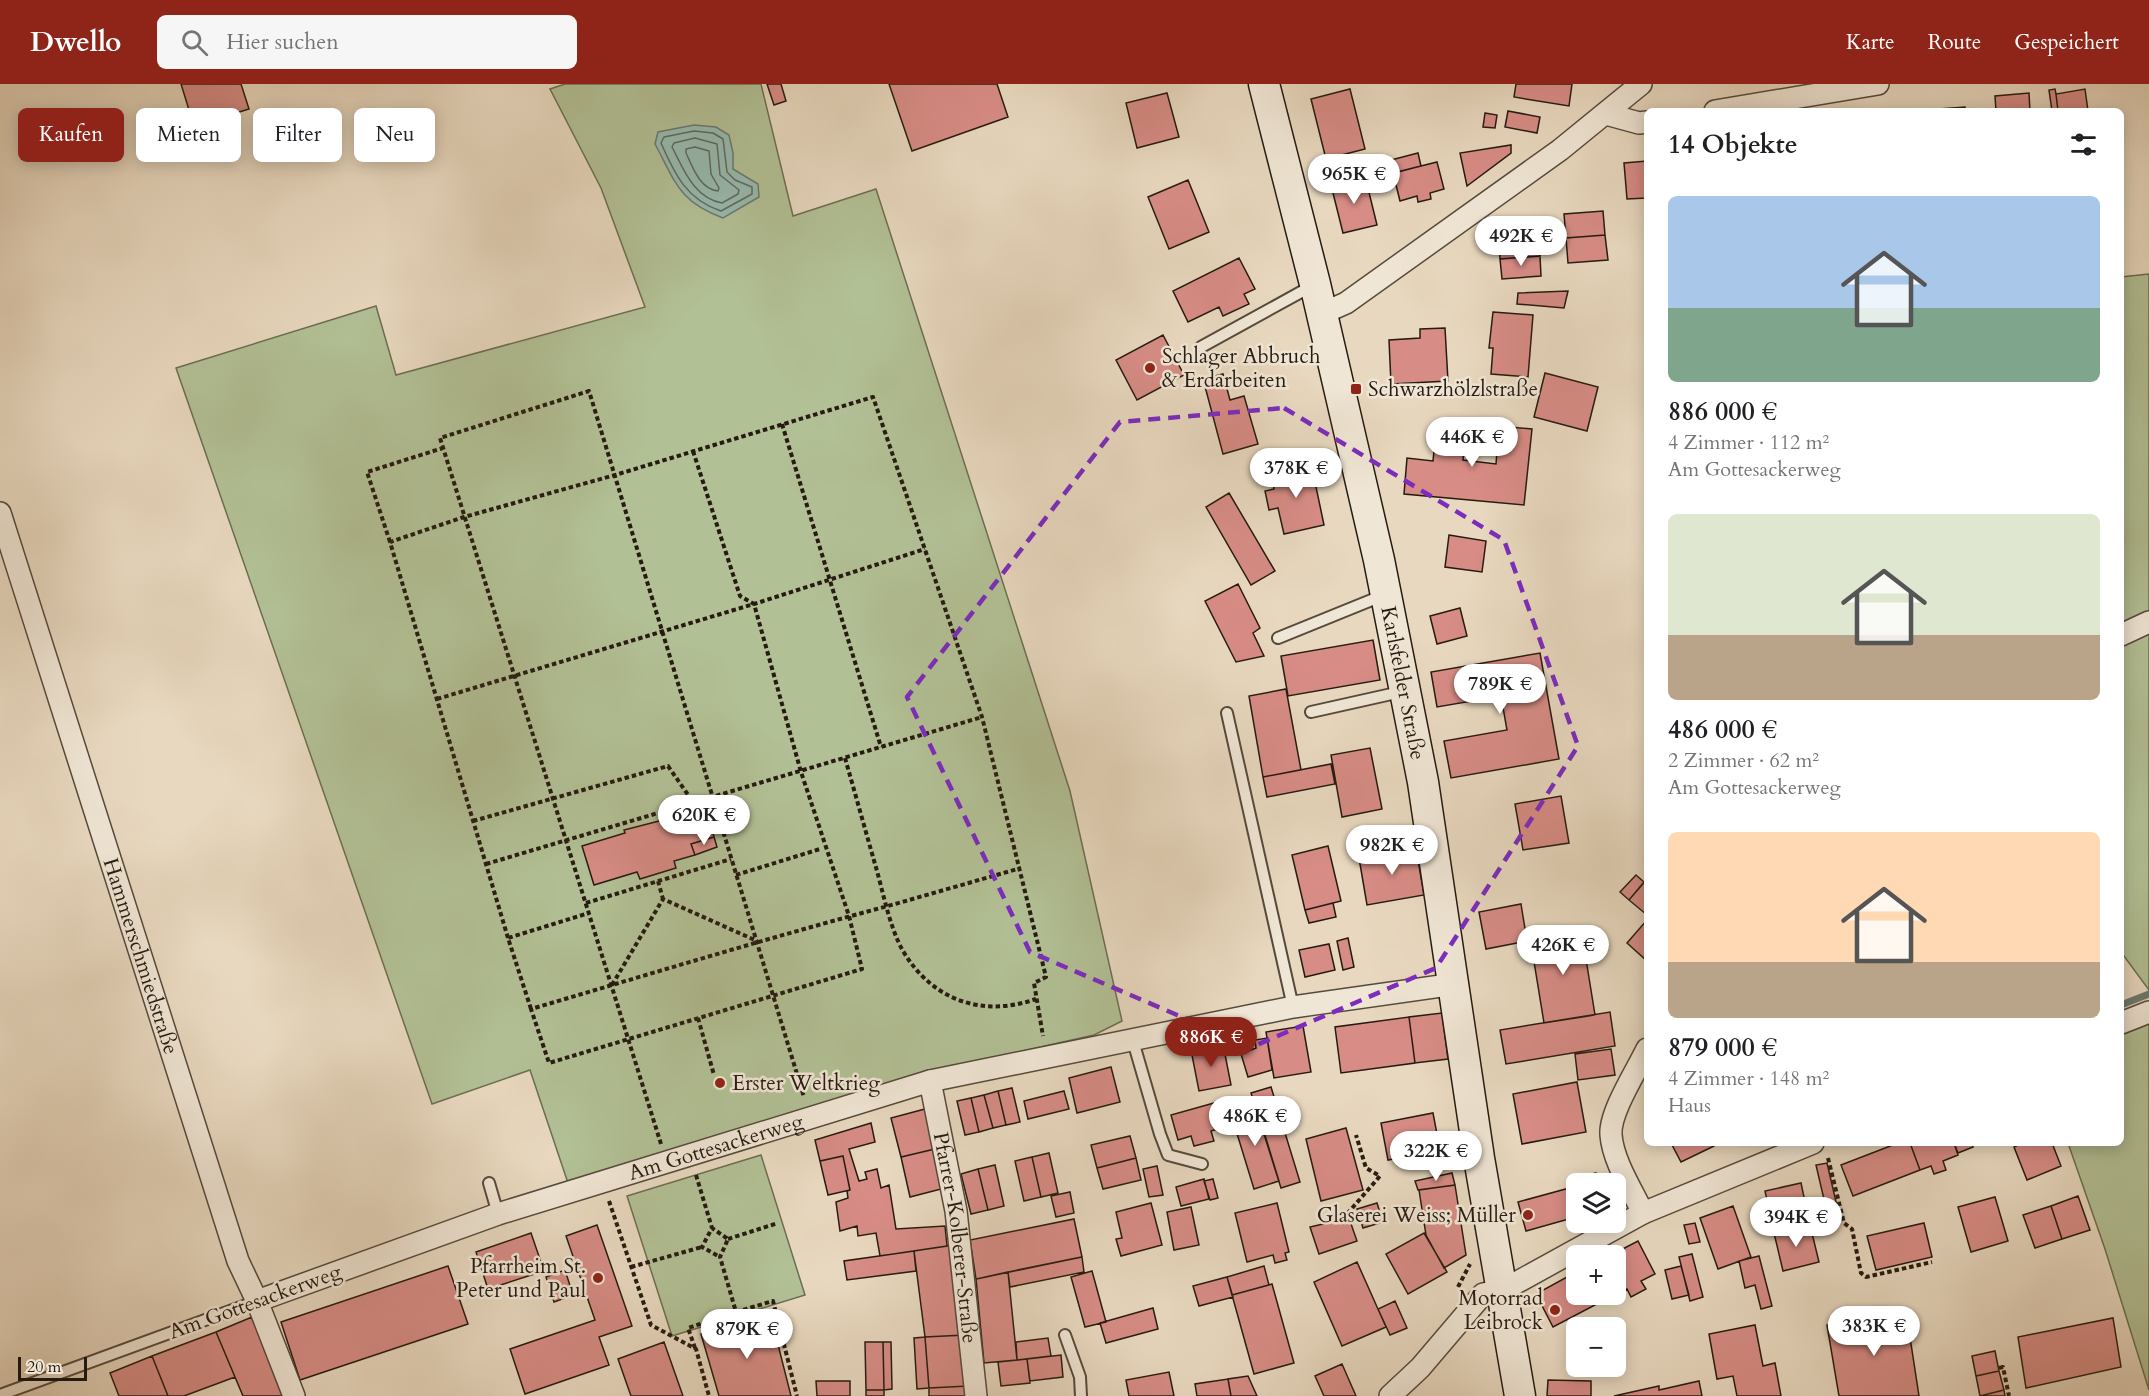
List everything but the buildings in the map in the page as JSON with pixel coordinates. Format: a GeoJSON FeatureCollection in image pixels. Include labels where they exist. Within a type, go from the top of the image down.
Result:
{"type":"FeatureCollection","features":[{"type":"Feature","properties":{"kind":"street","name":"Karlsfelder Straße"},"geometry":{"type":"LineString","coordinates":[[1264,84],[1315,284],[1386,594],[1423,782],[1455,984],[1479,1158],[1520,1396]]}},
{"type":"Feature","properties":{"kind":"street"},"geometry":{"type":"LineString","coordinates":[[1321,314],[1346,303],[1606,114],[1641,84]]}},
{"type":"Feature","properties":{"kind":"street"},"geometry":{"type":"LineString","coordinates":[[1733,108],[1878,84]]}},
{"type":"Feature","properties":{"kind":"street"},"geometry":{"type":"LineString","coordinates":[[1606,114],[1644,122]]}},
{"type":"Feature","properties":{"kind":"street","name":"Hammerschmiedstraße"},"geometry":{"type":"LineString","coordinates":[[0,513],[238,1261],[257,1300],[294,1396]]}},
{"type":"Feature","properties":{"kind":"street"},"geometry":{"type":"LineString","coordinates":[[2124,634],[2149,622]]}},
{"type":"Feature","properties":{"kind":"street","name":"Am Gottesackerweg"},"geometry":{"type":"LineString","coordinates":[[257,1300],[498,1214],[930,1082],[1293,1007],[1455,984]]}},
{"type":"Feature","properties":{"kind":"street"},"geometry":{"type":"LineString","coordinates":[[2124,1022],[2149,1012]]}},
{"type":"Feature","properties":{"kind":"street"},"geometry":{"type":"LineString","coordinates":[[1643,1213],[1614,1151],[1611,1134],[1617,1110],[1644,1055]]}},
{"type":"Feature","properties":{"kind":"street","name":"Pfarrer-Kolberer-Straße"},"geometry":{"type":"LineString","coordinates":[[930,1082],[956,1211],[976,1396]]}},
{"type":"Feature","properties":{"kind":"street"},"geometry":{"type":"LineString","coordinates":[[1390,1396],[1420,1368],[1483,1294],[1503,1290],[1643,1213],[1820,1149]]}},
{"type":"Feature","properties":{"kind":"lane"},"geometry":{"type":"LineString","coordinates":[[1201,347],[1315,284]]}},
{"type":"Feature","properties":{"kind":"lane"},"geometry":{"type":"LineString","coordinates":[[1278,638],[1386,594]]}},
{"type":"Feature","properties":{"kind":"lane"},"geometry":{"type":"LineString","coordinates":[[1311,712],[1405,691]]}},
{"type":"Feature","properties":{"kind":"lane"},"geometry":{"type":"LineString","coordinates":[[1227,713],[1293,1007]]}},
{"type":"Feature","properties":{"kind":"lane"},"geometry":{"type":"LineString","coordinates":[[1132,1041],[1168,1155],[1202,1164]]}},
{"type":"Feature","properties":{"kind":"lane"},"geometry":{"type":"LineString","coordinates":[[489,1183],[498,1214]]}},
{"type":"Feature","properties":{"kind":"lane","name":"Am Gottesackerweg"},"geometry":{"type":"LineString","coordinates":[[0,1395],[257,1300]]}},
{"type":"Feature","properties":{"kind":"lane"},"geometry":{"type":"LineString","coordinates":[[1065,1335],[1080,1377],[1081,1396]]}},
{"type":"Feature","properties":{"kind":"path"},"geometry":{"type":"LineString","coordinates":[[667,1161],[440,438],[589,391],[810,1117]]}},
{"type":"Feature","properties":{"kind":"path"},"geometry":{"type":"LineString","coordinates":[[390,542],[464,517],[615,475],[873,397],[982,717],[1046,977],[1034,983],[1047,1058]]}},
{"type":"Feature","properties":{"kind":"path"},"geometry":{"type":"LineString","coordinates":[[782,424],[881,747]]}},
{"type":"Feature","properties":{"kind":"path"},"geometry":{"type":"LineString","coordinates":[[443,448],[367,472],[508,938],[549,1063],[862,969],[849,916],[801,772],[754,604],[740,596],[693,451]]}},
{"type":"Feature","properties":{"kind":"path"},"geometry":{"type":"LineString","coordinates":[[437,699],[754,604],[925,549]]}},
{"type":"Feature","properties":{"kind":"path"},"geometry":{"type":"LineString","coordinates":[[486,864],[982,717]]}},
{"type":"Feature","properties":{"kind":"path"},"geometry":{"type":"LineString","coordinates":[[845,758],[903,950],[923,977],[947,996],[976,1005],[1012,1007],[1036,999]]}},
{"type":"Feature","properties":{"kind":"path"},"geometry":{"type":"LineString","coordinates":[[473,820],[668,766],[693,802]]}},
{"type":"Feature","properties":{"kind":"path"},"geometry":{"type":"LineString","coordinates":[[736,874],[820,849]]}},
{"type":"Feature","properties":{"kind":"path"},"geometry":{"type":"LineString","coordinates":[[586,903],[731,858]]}},
{"type":"Feature","properties":{"kind":"path"},"geometry":{"type":"LineString","coordinates":[[531,1009],[757,941],[1021,868]]}},
{"type":"Feature","properties":{"kind":"path"},"geometry":{"type":"LineString","coordinates":[[612,985],[663,899],[658,881]]}},
{"type":"Feature","properties":{"kind":"path"},"geometry":{"type":"LineString","coordinates":[[663,899],[757,941]]}},
{"type":"Feature","properties":{"kind":"path"},"geometry":{"type":"LineString","coordinates":[[508,938],[589,913]]}},
{"type":"Feature","properties":{"kind":"path"},"geometry":{"type":"LineString","coordinates":[[698,1018],[714,1075]]}},
{"type":"Feature","properties":{"kind":"path"},"geometry":{"type":"LineString","coordinates":[[1333,1218],[1347,1214],[1380,1176],[1366,1168],[1356,1135]]}},
{"type":"Feature","properties":{"kind":"path"},"geometry":{"type":"LineString","coordinates":[[1820,1149],[1844,1223],[1852,1229],[1861,1273],[1866,1277],[1932,1262]]}},
{"type":"Feature","properties":{"kind":"path"},"geometry":{"type":"LineString","coordinates":[[690,1154],[712,1228],[728,1239]]}},
{"type":"Feature","properties":{"kind":"path"},"geometry":{"type":"LineString","coordinates":[[603,1182],[651,1325],[696,1349]]}},
{"type":"Feature","properties":{"kind":"path"},"geometry":{"type":"LineString","coordinates":[[736,1312],[720,1257],[728,1239],[778,1223]]}},
{"type":"Feature","properties":{"kind":"path"},"geometry":{"type":"LineString","coordinates":[[702,1247],[712,1228]]}},
{"type":"Feature","properties":{"kind":"path"},"geometry":{"type":"LineString","coordinates":[[631,1268],[702,1247],[720,1257]]}},
{"type":"Feature","properties":{"kind":"path"},"geometry":{"type":"LineString","coordinates":[[1455,1292],[1472,1261]]}},
{"type":"Feature","properties":{"kind":"path"},"geometry":{"type":"LineString","coordinates":[[709,1396],[688,1328],[773,1301],[797,1396]]}},
{"type":"Feature","properties":{"kind":"path"},"geometry":{"type":"LineString","coordinates":[[1999,1368],[2003,1367],[2008,1394]]}},
{"type":"Feature","properties":{"kind":"highlighted area"},"geometry":{"type":"Polygon","coordinates":[[[1284,408],[1504,540],[1578,746],[1436,968],[1252,1047],[1030,952],[907,697],[1120,422],[1284,408]]]}},
{"type":"Feature","properties":{"kind":"green space"},"geometry":{"type":"Polygon","coordinates":[[[565,84],[761,84],[793,216],[876,189],[1070,791],[1122,1021],[1094,1035],[921,1074],[568,1183],[530,1070],[432,1104],[176,368],[376,306],[396,375],[645,307],[601,188],[550,89],[565,84]]]}},
{"type":"Feature","properties":{"kind":"green space"},"geometry":{"type":"Polygon","coordinates":[[[2149,274],[2149,990],[2124,956],[2124,277],[2149,274]]]}},
{"type":"Feature","properties":{"kind":"green space"},"geometry":{"type":"Polygon","coordinates":[[[2149,1024],[2149,1390],[2105,1249],[2069,1146],[2124,1146],[2124,1034],[2149,1024]]]}},
{"type":"Feature","properties":{"kind":"green space"},"geometry":{"type":"Polygon","coordinates":[[[761,1155],[805,1295],[672,1336],[627,1196],[761,1155]]]}},
{"type":"Feature","properties":{"kind":"water"},"geometry":{"type":"Polygon","coordinates":[[[694,125],[716,127],[729,135],[733,153],[733,169],[758,184],[759,197],[723,218],[697,205],[680,190],[655,144],[658,132],[694,125]]]}},
{"type":"Feature","properties":{"kind":"waterway"},"geometry":{"type":"LineString","coordinates":[[2124,1004],[2149,994]]}},
{"type":"Feature","properties":{"kind":"place","name":"Schlager Abbruch & Erdarbeiten"},"geometry":{"type":"Point","coordinates":[1150,368]}},
{"type":"Feature","properties":{"kind":"place","name":"Schwarzhölzlstraße"},"geometry":{"type":"Point","coordinates":[1356,389]}},
{"type":"Feature","properties":{"kind":"place","name":"Erster Weltkrieg"},"geometry":{"type":"Point","coordinates":[720,1083]}},
{"type":"Feature","properties":{"kind":"place","name":"Glaserei Weiss; Müller"},"geometry":{"type":"Point","coordinates":[1528,1215]}},
{"type":"Feature","properties":{"kind":"place","name":"Pfarrheim St. Peter und Paul"},"geometry":{"type":"Point","coordinates":[598,1278]}},
{"type":"Feature","properties":{"kind":"place","name":"Motorrad Leibrock"},"geometry":{"type":"Point","coordinates":[1555,1310]}}]}
